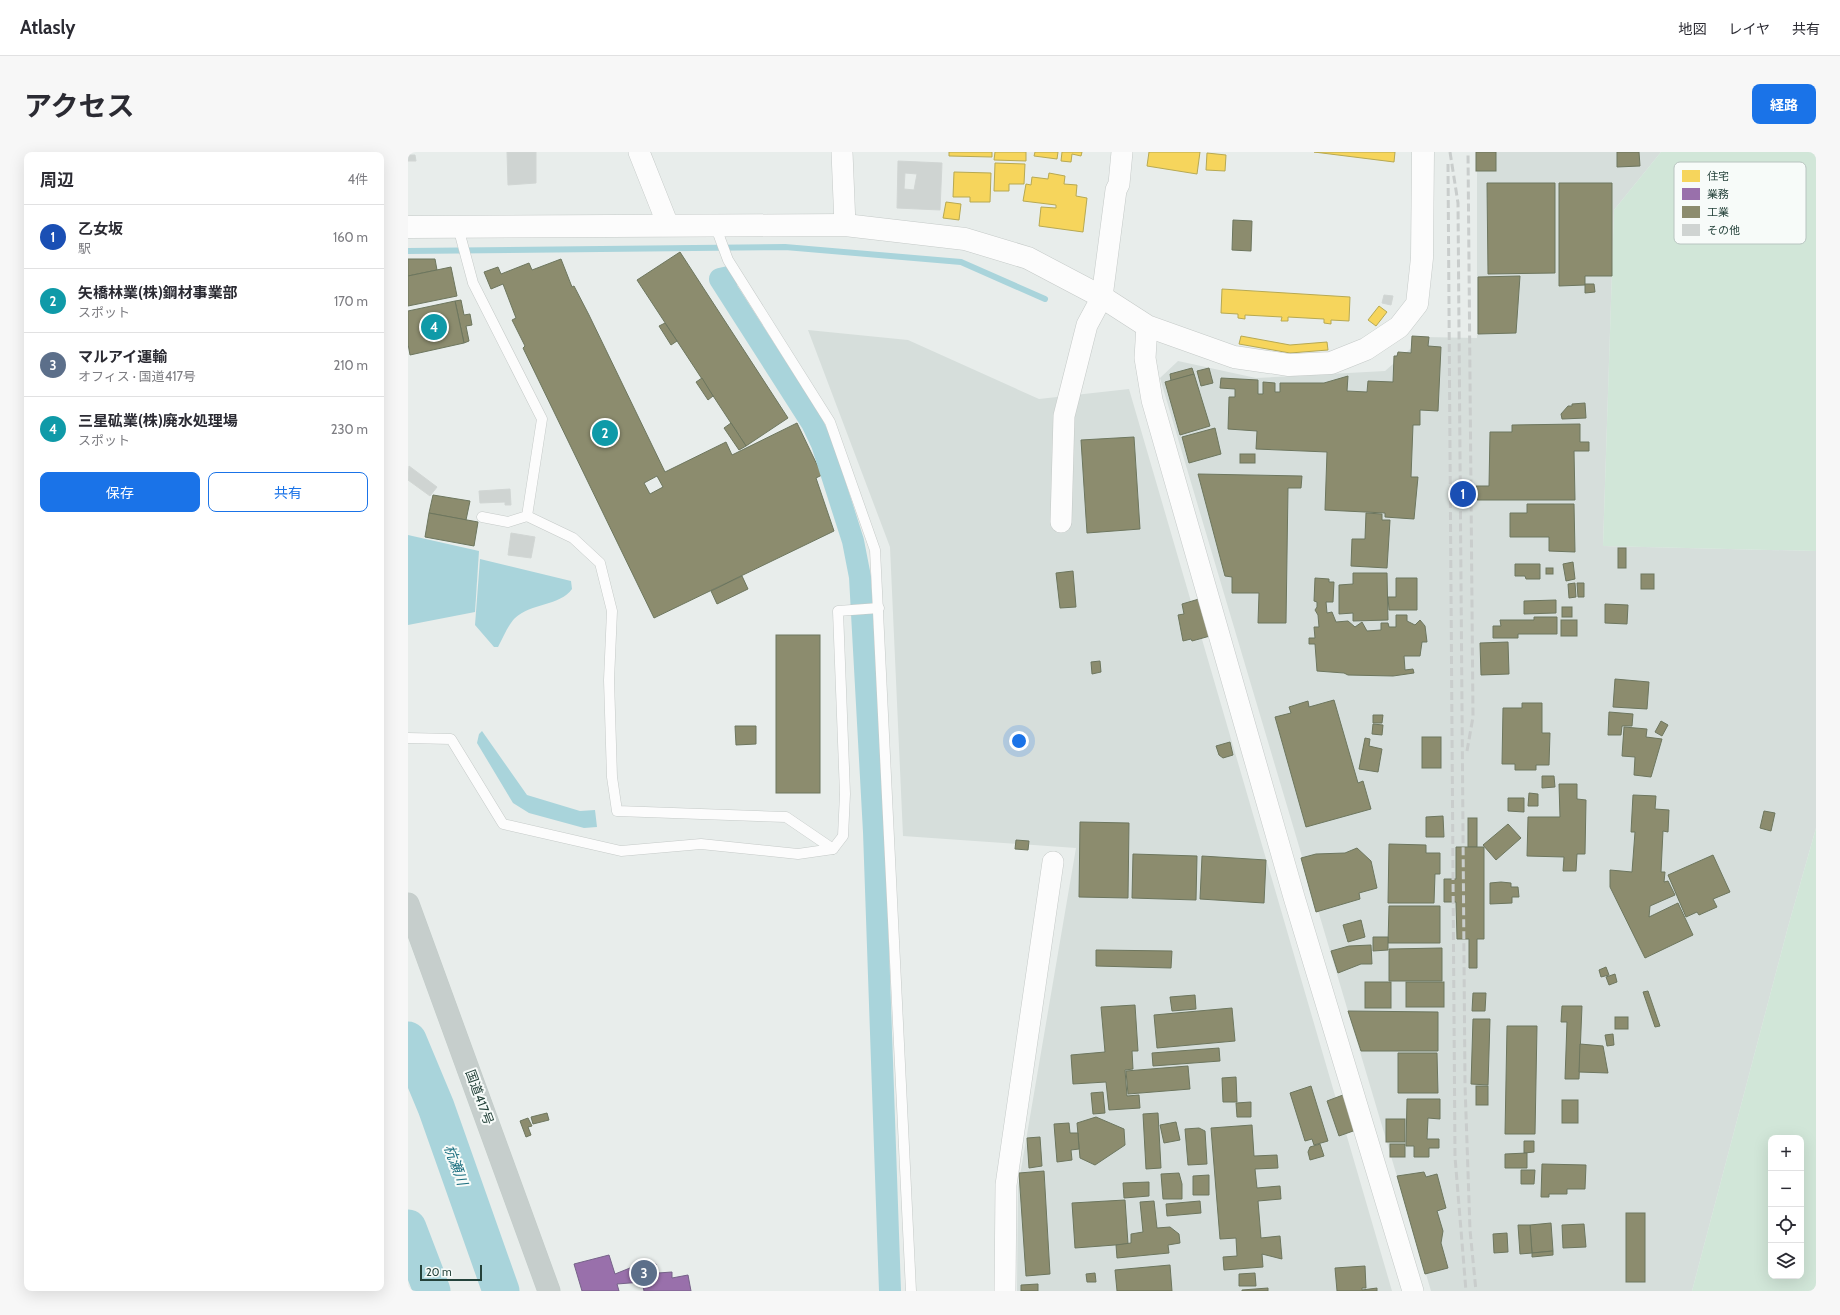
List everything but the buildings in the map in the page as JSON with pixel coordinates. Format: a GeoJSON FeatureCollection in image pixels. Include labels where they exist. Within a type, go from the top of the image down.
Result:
{"type":"FeatureCollection","features":[{"type":"Feature","properties":{"kind":"highway","name":"国道417号"},"geometry":{"type":"LineString","coordinates":[[408,904],[549,1291]]}},
{"type":"Feature","properties":{"kind":"street"},"geometry":{"type":"LineString","coordinates":[[639,152],[668,225]]}},
{"type":"Feature","properties":{"kind":"street"},"geometry":{"type":"LineString","coordinates":[[842,152],[845,225]]}},
{"type":"Feature","properties":{"kind":"street"},"geometry":{"type":"LineString","coordinates":[[1060,522],[1064,416],[1086,325],[1102,297],[1116,190],[1119,184],[1122,152]]}},
{"type":"Feature","properties":{"kind":"street"},"geometry":{"type":"LineString","coordinates":[[408,227],[460,234],[668,225],[718,232],[845,225],[965,239],[1028,258],[1102,297],[1147,326],[1234,358],[1289,365],[1331,363],[1366,349],[1399,327],[1417,304],[1422,258],[1423,152]]}},
{"type":"Feature","properties":{"kind":"street"},"geometry":{"type":"LineString","coordinates":[[1147,326],[1145,358],[1152,400],[1294,897],[1413,1291]]}},
{"type":"Feature","properties":{"kind":"street"},"geometry":{"type":"LineString","coordinates":[[1005,1291],[1006,1185],[1053,862]]}},
{"type":"Feature","properties":{"kind":"lane"},"geometry":{"type":"LineString","coordinates":[[718,232],[726,255],[830,422],[875,550],[911,1291]]}},
{"type":"Feature","properties":{"kind":"lane"},"geometry":{"type":"LineString","coordinates":[[460,234],[473,283],[542,419],[527,516]]}},
{"type":"Feature","properties":{"kind":"lane"},"geometry":{"type":"LineString","coordinates":[[482,517],[508,522],[527,516],[573,538],[600,563],[612,611],[609,680],[612,777],[617,811],[786,817],[833,849]]}},
{"type":"Feature","properties":{"kind":"lane"},"geometry":{"type":"LineString","coordinates":[[408,738],[451,740],[503,824],[621,851],[701,844],[798,854],[833,849],[843,836],[845,794],[838,612],[879,608]]}},
{"type":"Feature","properties":{"kind":"shaded area"},"geometry":{"type":"Polygon","coordinates":[[[1477,152],[1661,152],[1614,210],[1603,546],[1816,551],[1816,828],[1788,927],[1692,1291],[1431,1291],[1160,378],[1178,361],[1256,378],[1385,371],[1424,337],[1477,338],[1477,152]]]}},
{"type":"Feature","properties":{"kind":"shaded area"},"geometry":{"type":"Polygon","coordinates":[[[808,330],[908,340],[1039,399],[1129,389],[1392,1291],[1017,1291],[1018,1187],[1076,848],[903,836],[890,547],[808,330]]]}},
{"type":"Feature","properties":{"kind":"green space"},"geometry":{"type":"Polygon","coordinates":[[[1661,152],[1816,152],[1816,551],[1603,546],[1614,210],[1661,152]]]}},
{"type":"Feature","properties":{"kind":"green space"},"geometry":{"type":"Polygon","coordinates":[[[1816,828],[1816,1291],[1692,1291],[1788,927],[1816,828]]]}},
{"type":"Feature","properties":{"kind":"water"},"geometry":{"type":"Polygon","coordinates":[[[408,535],[479,551],[475,612],[408,625],[408,535]]]}},
{"type":"Feature","properties":{"kind":"water"},"geometry":{"type":"Polygon","coordinates":[[[480,559],[571,581],[572,589],[567,595],[560,599],[529,610],[515,618],[498,647],[494,647],[475,625],[480,559]]]}},
{"type":"Feature","properties":{"kind":"water"},"geometry":{"type":"Polygon","coordinates":[[[482,731],[527,795],[580,811],[595,810],[597,827],[584,828],[529,813],[513,803],[477,743],[479,734],[482,731]]]}},
{"type":"Feature","properties":{"kind":"waterway"},"geometry":{"type":"LineString","coordinates":[[408,251],[785,247],[961,262],[1045,299]]}},
{"type":"Feature","properties":{"kind":"waterway"},"geometry":{"type":"LineString","coordinates":[[729,277],[720,279],[812,423],[822,444],[853,541],[860,577],[874,832],[890,1291]]}},
{"type":"Feature","properties":{"kind":"waterway","name":"杭瀬川"},"geometry":{"type":"LineString","coordinates":[[408,1040],[436,1107],[501,1291]]}},
{"type":"Feature","properties":{"kind":"waterway"},"geometry":{"type":"LineString","coordinates":[[408,1228],[432,1291]]}},
{"type":"Feature","properties":{"kind":"railway"},"geometry":{"type":"LineString","coordinates":[[1450,152],[1458,203],[1465,1085],[1470,1230],[1476,1291]]}},
{"type":"Feature","properties":{"kind":"railway"},"geometry":{"type":"LineString","coordinates":[[1467,751],[1473,717],[1468,152]]}},
{"type":"Feature","properties":{"kind":"railway"},"geometry":{"type":"LineString","coordinates":[[1448,164],[1455,1157],[1466,1291]]}},
{"type":"Feature","properties":{"kind":"place","name":"三星砿業(株)廃水処理場"},"geometry":{"type":"Point","coordinates":[434,327]}},
{"type":"Feature","properties":{"kind":"place","name":"矢橋林業(株)鋼材事業部"},"geometry":{"type":"Point","coordinates":[605,433]}},
{"type":"Feature","properties":{"kind":"place","name":"乙女坂"},"geometry":{"type":"Point","coordinates":[1463,494]}},
{"type":"Feature","properties":{"kind":"place","name":"マルアイ運輸"},"geometry":{"type":"Point","coordinates":[644,1273]}}]}
